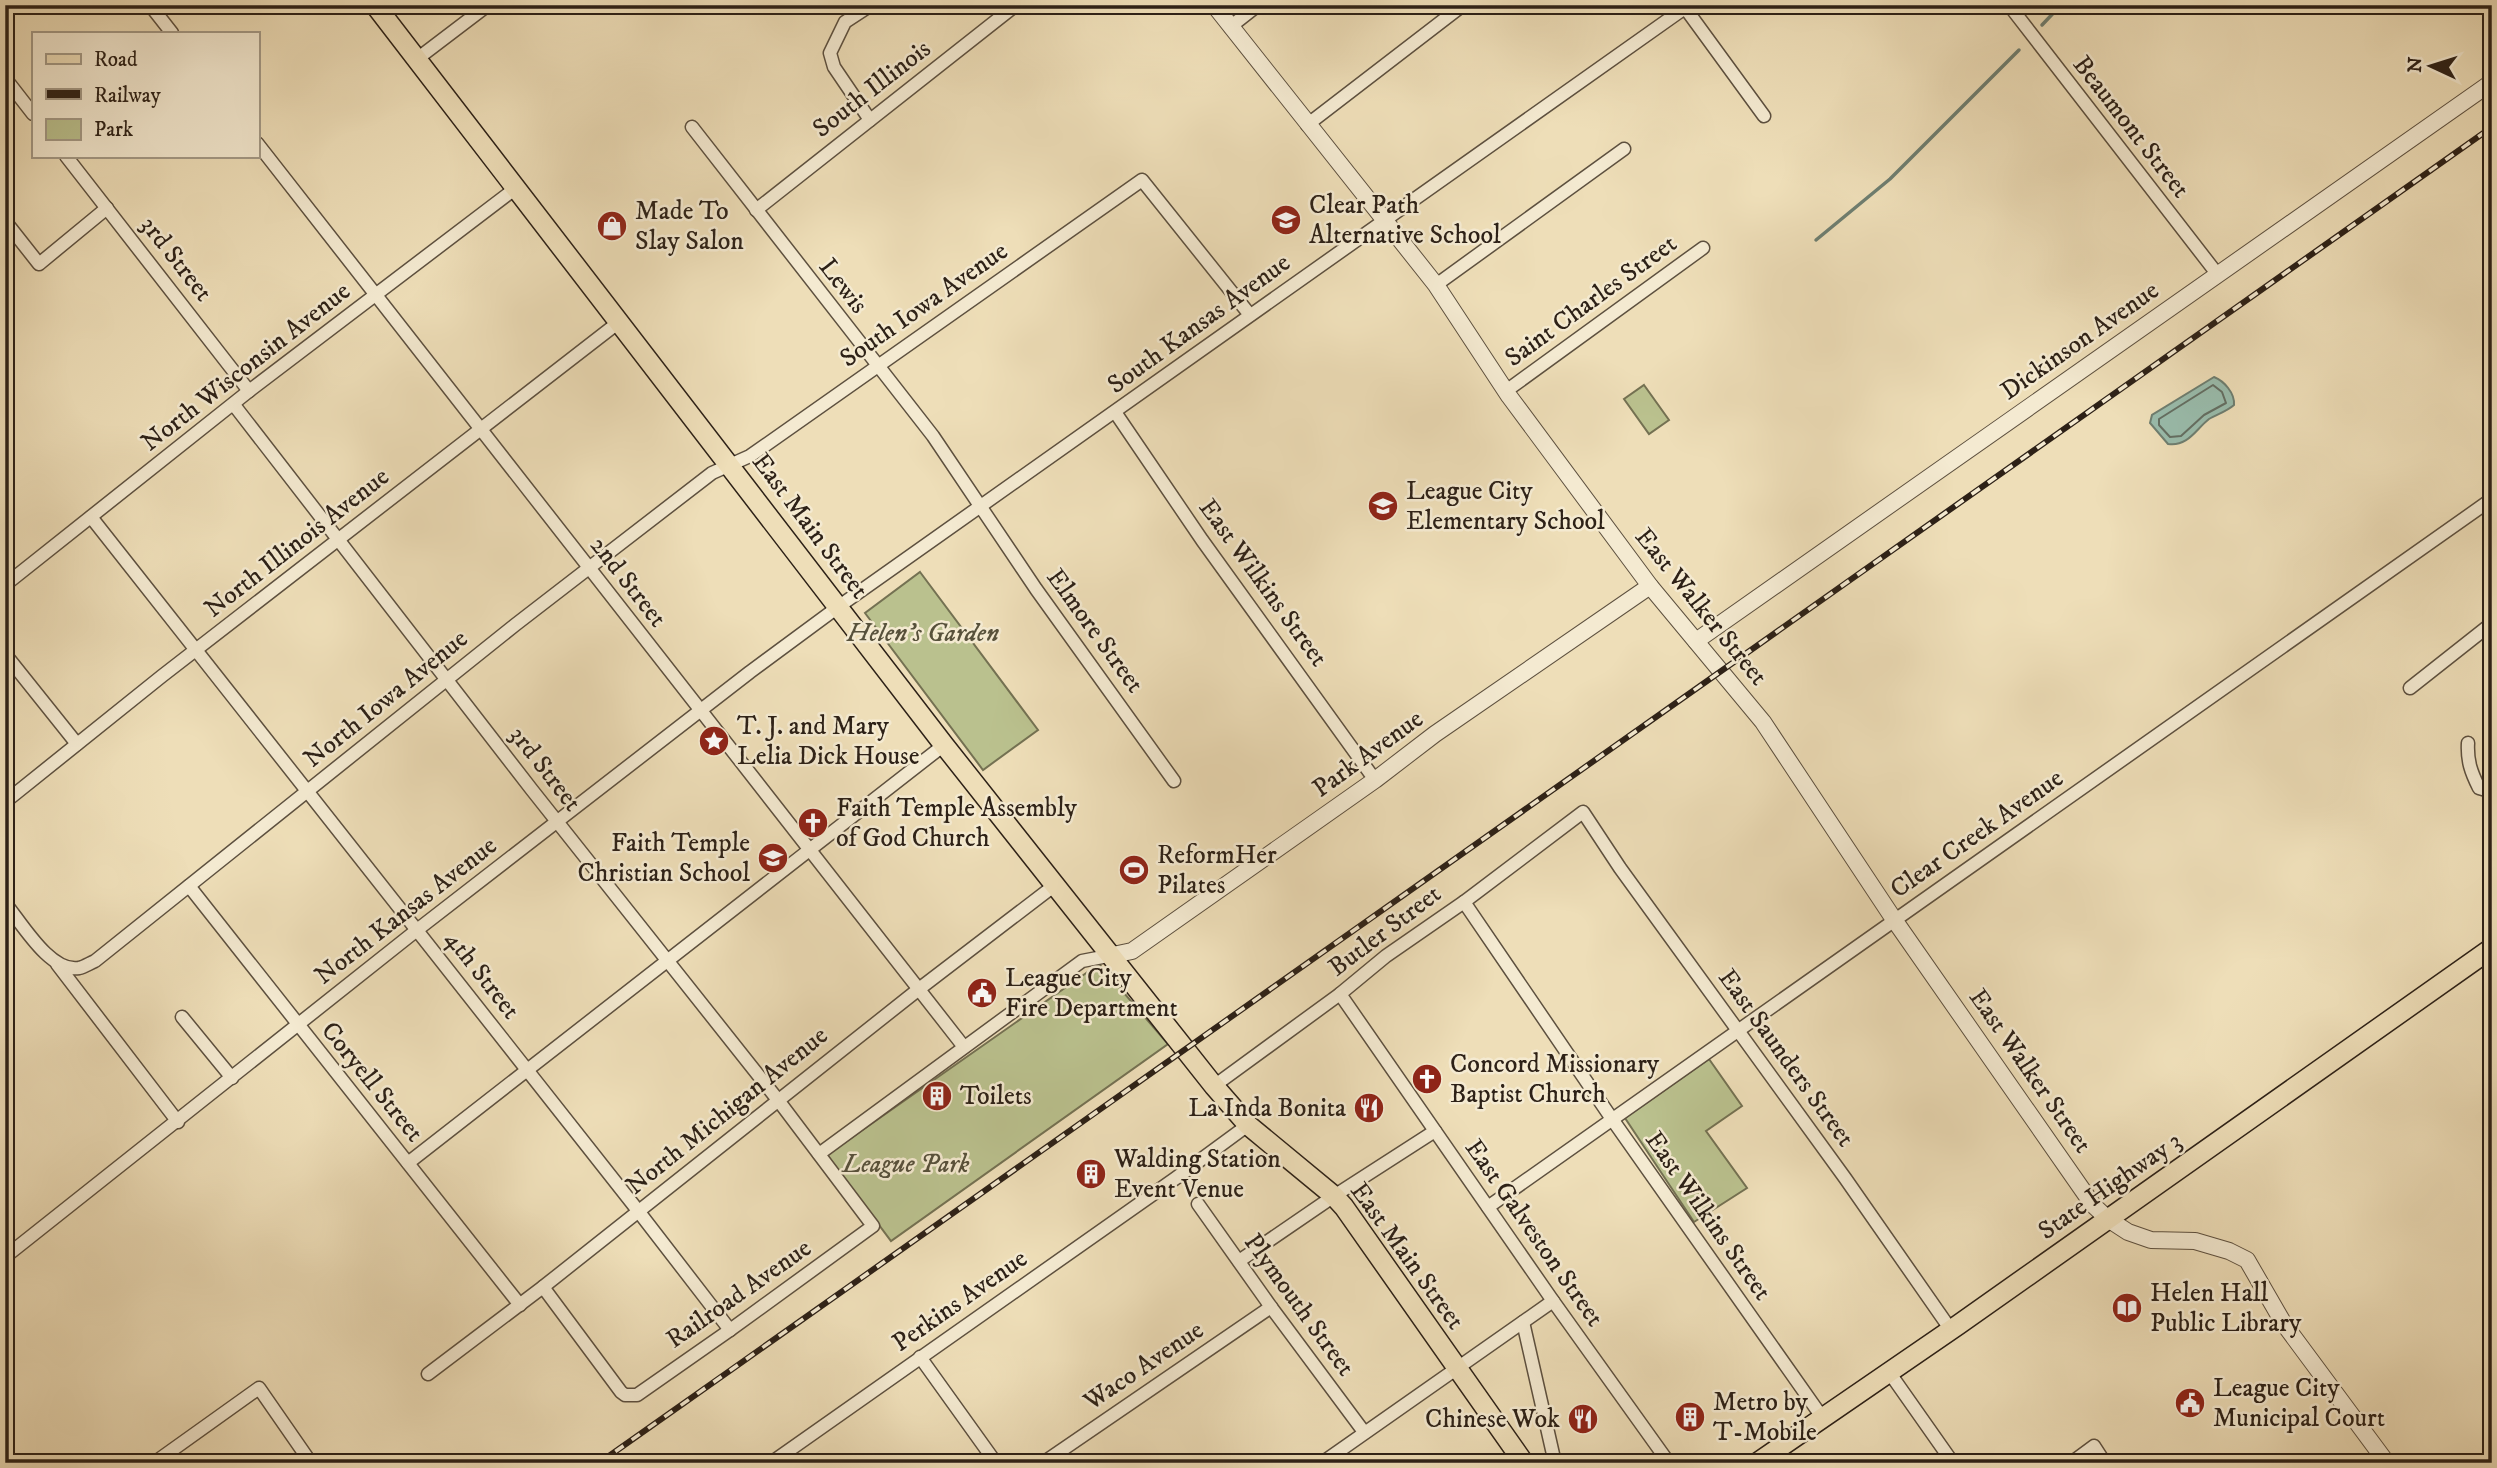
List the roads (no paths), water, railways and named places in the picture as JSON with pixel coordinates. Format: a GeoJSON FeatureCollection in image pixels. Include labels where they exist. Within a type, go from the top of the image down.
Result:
{"type":"FeatureCollection","features":[{"type":"Feature","properties":{"kind":"main road","name":"East Main Street"},"geometry":{"type":"LineString","coordinates":[[375,5],[944,745],[1113,955],[1214,1086],[1248,1125],[1334,1196],[1524,1463]]}},
{"type":"Feature","properties":{"kind":"main road","name":"State Highway 3"},"geometry":{"type":"LineString","coordinates":[[1756,1463],[1951,1330],[2492,948]]}},
{"type":"Feature","properties":{"kind":"street"},"geometry":{"type":"LineString","coordinates":[[150,5],[171,32]]}},
{"type":"Feature","properties":{"kind":"street"},"geometry":{"type":"LineString","coordinates":[[417,59],[488,5]]}},
{"type":"Feature","properties":{"kind":"street"},"geometry":{"type":"LineString","coordinates":[[870,5],[845,22],[830,53],[834,66],[870,120]]}},
{"type":"Feature","properties":{"kind":"street","name":"South Illinois"},"geometry":{"type":"LineString","coordinates":[[756,210],[1016,5]]}},
{"type":"Feature","properties":{"kind":"street","name":"East Walker Street"},"geometry":{"type":"LineString","coordinates":[[1214,5],[1436,285],[1506,391],[1650,586],[1763,722],[1895,921],[2093,1205],[2128,1232],[2151,1240],[2195,1241],[2229,1251],[2247,1260],[2284,1324],[2387,1463]]}},
{"type":"Feature","properties":{"kind":"street"},"geometry":{"type":"LineString","coordinates":[[1230,27],[1258,5]]}},
{"type":"Feature","properties":{"kind":"street"},"geometry":{"type":"LineString","coordinates":[[1307,125],[1463,5]]}},
{"type":"Feature","properties":{"kind":"street","name":"Beaumont Street"},"geometry":{"type":"LineString","coordinates":[[2009,5],[2218,275]]}},
{"type":"Feature","properties":{"kind":"street"},"geometry":{"type":"LineString","coordinates":[[1686,6],[1764,116]]}},
{"type":"Feature","properties":{"kind":"street","name":"South Kansas Avenue"},"geometry":{"type":"LineString","coordinates":[[838,607],[1686,6]]}},
{"type":"Feature","properties":{"kind":"street"},"geometry":{"type":"LineString","coordinates":[[5,78],[32,113]]}},
{"type":"Feature","properties":{"kind":"street","name":"Dickinson Avenue"},"geometry":{"type":"LineString","coordinates":[[1696,641],[2492,82]]}},
{"type":"Feature","properties":{"kind":"street","name":"Lewis"},"geometry":{"type":"LineString","coordinates":[[692,127],[933,436],[980,508]]}},
{"type":"Feature","properties":{"kind":"street","name":"2nd Street"},"geometry":{"type":"LineString","coordinates":[[259,146],[964,1047]]}},
{"type":"Feature","properties":{"kind":"street"},"geometry":{"type":"LineString","coordinates":[[1436,285],[1624,149]]}},
{"type":"Feature","properties":{"kind":"street","name":"3rd Street"},"geometry":{"type":"LineString","coordinates":[[68,158],[249,391]]}},
{"type":"Feature","properties":{"kind":"street","name":"South Iowa Avenue"},"geometry":{"type":"LineString","coordinates":[[731,466],[750,456],[1142,180],[1250,315]]}},
{"type":"Feature","properties":{"kind":"street","name":"North Wisconsin Avenue"},"geometry":{"type":"LineString","coordinates":[[5,585],[249,391],[516,188]]}},
{"type":"Feature","properties":{"kind":"street"},"geometry":{"type":"LineString","coordinates":[[5,221],[38,264],[107,208]]}},
{"type":"Feature","properties":{"kind":"street","name":"Saint Charles Street"},"geometry":{"type":"LineString","coordinates":[[1506,391],[1703,248]]}},
{"type":"Feature","properties":{"kind":"street","name":"North Illinois Avenue"},"geometry":{"type":"LineString","coordinates":[[5,802],[196,650],[619,322]]}},
{"type":"Feature","properties":{"kind":"street","name":"3rd Street"},"geometry":{"type":"LineString","coordinates":[[234,405],[557,822],[778,1100],[873,1226]]}},
{"type":"Feature","properties":{"kind":"street","name":"East Wilkins Street"},"geometry":{"type":"LineString","coordinates":[[1115,412],[1202,540],[1375,780]]}},
{"type":"Feature","properties":{"kind":"street","name":"North Iowa Avenue"},"geometry":{"type":"LineString","coordinates":[[57,963],[80,968],[95,961],[712,473],[731,466]]}},
{"type":"Feature","properties":{"kind":"street","name":"Clear Creek Avenue"},"geometry":{"type":"LineString","coordinates":[[1488,1207],[2492,499]]}},
{"type":"Feature","properties":{"kind":"street","name":"Elmore Street"},"geometry":{"type":"LineString","coordinates":[[980,508],[1174,780]]}},
{"type":"Feature","properties":{"kind":"street","name":"4th Street"},"geometry":{"type":"LineString","coordinates":[[91,517],[730,1330]]}},
{"type":"Feature","properties":{"kind":"street","name":"Park Avenue"},"geometry":{"type":"LineString","coordinates":[[1113,955],[1132,951],[1375,780],[1435,734],[1650,586]]}},
{"type":"Feature","properties":{"kind":"street","name":"North Kansas Avenue"},"geometry":{"type":"LineString","coordinates":[[5,1257],[417,930],[838,607]]}},
{"type":"Feature","properties":{"kind":"street"},"geometry":{"type":"LineString","coordinates":[[2410,688],[2486,628],[2492,627]]}},
{"type":"Feature","properties":{"kind":"street"},"geometry":{"type":"LineString","coordinates":[[5,654],[77,744]]}},
{"type":"Feature","properties":{"kind":"street"},"geometry":{"type":"LineString","coordinates":[[2468,743],[2470,771],[2479,788],[2492,795]]}},
{"type":"Feature","properties":{"kind":"street"},"geometry":{"type":"LineString","coordinates":[[408,1163],[944,745]]}},
{"type":"Feature","properties":{"kind":"street","name":"Butler Street"},"geometry":{"type":"LineString","coordinates":[[1214,1086],[1583,812]]}},
{"type":"Feature","properties":{"kind":"street","name":"East Saunders Street"},"geometry":{"type":"LineString","coordinates":[[1583,812],[1620,868],[1951,1330]]}},
{"type":"Feature","properties":{"kind":"street","name":"North Michigan Avenue"},"geometry":{"type":"LineString","coordinates":[[428,1374],[543,1287],[919,989],[1055,885]]}},
{"type":"Feature","properties":{"kind":"street","name":"Coryell Street"},"geometry":{"type":"LineString","coordinates":[[189,886],[520,1304]]}},
{"type":"Feature","properties":{"kind":"street","name":"East Wilkins Street"},"geometry":{"type":"LineString","coordinates":[[1464,901],[1612,1119],[1822,1417]]}},
{"type":"Feature","properties":{"kind":"street"},"geometry":{"type":"LineString","coordinates":[[5,903],[42,950],[57,963],[178,1122]]}},
{"type":"Feature","properties":{"kind":"street"},"geometry":{"type":"LineString","coordinates":[[819,1154],[1082,961],[1113,955]]}},
{"type":"Feature","properties":{"kind":"street","name":"East Galveston Street"},"geometry":{"type":"LineString","coordinates":[[1340,994],[1669,1463]]}},
{"type":"Feature","properties":{"kind":"street"},"geometry":{"type":"LineString","coordinates":[[182,1017],[232,1078]]}},
{"type":"Feature","properties":{"kind":"street","name":"Perkins Avenue"},"geometry":{"type":"LineString","coordinates":[[771,1463],[1248,1125]]}},
{"type":"Feature","properties":{"kind":"street"},"geometry":{"type":"LineString","coordinates":[[1239,1261],[1435,1131]]}},
{"type":"Feature","properties":{"kind":"street","name":"Plymouth Street"},"geometry":{"type":"LineString","coordinates":[[1198,1204],[1364,1432]]}},
{"type":"Feature","properties":{"kind":"street","name":"Railroad Avenue"},"geometry":{"type":"LineString","coordinates":[[543,1287],[621,1392],[630,1396],[637,1395],[873,1226]]}},
{"type":"Feature","properties":{"kind":"street"},"geometry":{"type":"LineString","coordinates":[[1322,1463],[1553,1301]]}},
{"type":"Feature","properties":{"kind":"street","name":"Waco Avenue"},"geometry":{"type":"LineString","coordinates":[[1043,1463],[1271,1307]]}},
{"type":"Feature","properties":{"kind":"street"},"geometry":{"type":"LineString","coordinates":[[1523,1322],[1547,1436],[1554,1456]]}},
{"type":"Feature","properties":{"kind":"street"},"geometry":{"type":"LineString","coordinates":[[920,1357],[996,1463]]}},
{"type":"Feature","properties":{"kind":"street"},"geometry":{"type":"LineString","coordinates":[[1889,1373],[1953,1463]]}},
{"type":"Feature","properties":{"kind":"street"},"geometry":{"type":"LineString","coordinates":[[153,1463],[259,1388],[311,1463]]}},
{"type":"Feature","properties":{"kind":"street"},"geometry":{"type":"LineString","coordinates":[[2071,1463],[2094,1446],[2105,1463]]}},
{"type":"Feature","properties":{"kind":"water"},"geometry":{"type":"Polygon","coordinates":[[[2214,377],[2228,388],[2234,405],[2209,419],[2181,443],[2168,444],[2150,423],[2152,415],[2214,377]]]}},
{"type":"Feature","properties":{"kind":"waterway"},"geometry":{"type":"LineString","coordinates":[[2042,25],[2061,5]]}},
{"type":"Feature","properties":{"kind":"waterway"},"geometry":{"type":"LineString","coordinates":[[1816,240],[1890,179],[2019,50]]}},
{"type":"Feature","properties":{"kind":"railway"},"geometry":{"type":"LineString","coordinates":[[599,1463],[2492,127]]}},
{"type":"Feature","properties":{"kind":"place","name":"Clear Path Alternative School"},"geometry":{"type":"Point","coordinates":[1286,220]}},
{"type":"Feature","properties":{"kind":"place","name":"Made To Slay Salon"},"geometry":{"type":"Point","coordinates":[612,226]}},
{"type":"Feature","properties":{"kind":"place","name":"League City Elementary School"},"geometry":{"type":"Point","coordinates":[1383,506]}},
{"type":"Feature","properties":{"kind":"place","name":"T. J. and Mary Lelia Dick House"},"geometry":{"type":"Point","coordinates":[714,741]}},
{"type":"Feature","properties":{"kind":"place","name":"Faith Temple Assembly of God Church"},"geometry":{"type":"Point","coordinates":[813,823]}},
{"type":"Feature","properties":{"kind":"place","name":"Faith Temple Christian School"},"geometry":{"type":"Point","coordinates":[773,858]}},
{"type":"Feature","properties":{"kind":"place","name":"ReformHer Pilates"},"geometry":{"type":"Point","coordinates":[1134,870]}},
{"type":"Feature","properties":{"kind":"place","name":"League City Fire Department"},"geometry":{"type":"Point","coordinates":[982,993]}},
{"type":"Feature","properties":{"kind":"place","name":"Concord Missionary Baptist Church"},"geometry":{"type":"Point","coordinates":[1427,1079]}},
{"type":"Feature","properties":{"kind":"place","name":"Toilets"},"geometry":{"type":"Point","coordinates":[937,1096]}},
{"type":"Feature","properties":{"kind":"place","name":"La Inda Bonita"},"geometry":{"type":"Point","coordinates":[1369,1108]}},
{"type":"Feature","properties":{"kind":"place","name":"Walding Station Event Venue"},"geometry":{"type":"Point","coordinates":[1091,1174]}},
{"type":"Feature","properties":{"kind":"place","name":"Helen Hall Public Library"},"geometry":{"type":"Point","coordinates":[2127,1308]}},
{"type":"Feature","properties":{"kind":"place","name":"League City Municipal Court"},"geometry":{"type":"Point","coordinates":[2190,1403]}},
{"type":"Feature","properties":{"kind":"place","name":"Metro by T-Mobile"},"geometry":{"type":"Point","coordinates":[1690,1417]}},
{"type":"Feature","properties":{"kind":"place","name":"Chinese Wok"},"geometry":{"type":"Point","coordinates":[1583,1419]}},
{"type":"Feature","properties":{"kind":"park label","name":"Helen's Garden"},"geometry":{"type":"Point","coordinates":[923,633]}},
{"type":"Feature","properties":{"kind":"park label","name":"League Park"},"geometry":{"type":"Point","coordinates":[906,1164]}}]}
